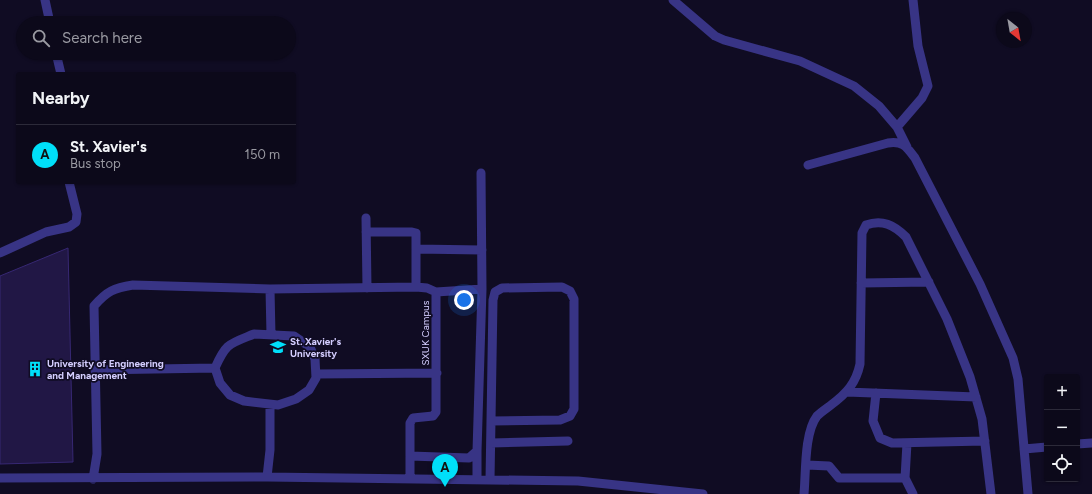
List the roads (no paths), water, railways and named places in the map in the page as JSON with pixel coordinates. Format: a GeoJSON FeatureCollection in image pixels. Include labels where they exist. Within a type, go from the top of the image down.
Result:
{"type":"FeatureCollection","features":[{"type":"Feature","properties":{"kind":"street"},"geometry":{"type":"LineString","coordinates":[[45,0],[48,16]]}},
{"type":"Feature","properties":{"kind":"street"},"geometry":{"type":"LineString","coordinates":[[673,0],[715,36],[724,40],[800,61],[854,86],[879,106],[897,127],[907,147],[924,174],[980,284],[1013,358],[1018,379],[1028,494]]}},
{"type":"Feature","properties":{"kind":"street"},"geometry":{"type":"LineString","coordinates":[[897,127],[922,98],[928,86],[918,46],[913,0]]}},
{"type":"Feature","properties":{"kind":"street"},"geometry":{"type":"LineString","coordinates":[[58,60],[61,72]]}},
{"type":"Feature","properties":{"kind":"street"},"geometry":{"type":"LineString","coordinates":[[808,165],[888,143],[898,142],[907,147]]}},
{"type":"Feature","properties":{"kind":"street"},"geometry":{"type":"LineString","coordinates":[[477,480],[482,289],[481,173]]}},
{"type":"Feature","properties":{"kind":"street"},"geometry":{"type":"LineString","coordinates":[[0,253],[46,232],[69,227],[76,222],[77,214],[70,184]]}},
{"type":"Feature","properties":{"kind":"street"},"geometry":{"type":"LineString","coordinates":[[366,218],[367,288]]}},
{"type":"Feature","properties":{"kind":"street"},"geometry":{"type":"LineString","coordinates":[[804,494],[810,434],[813,423],[818,415],[847,392],[854,383],[860,364],[862,233],[866,225],[875,222],[887,224],[896,228],[906,237],[947,319],[976,397],[985,441],[991,494]]}},
{"type":"Feature","properties":{"kind":"street"},"geometry":{"type":"LineString","coordinates":[[366,232],[414,232],[416,249],[416,287]]}},
{"type":"Feature","properties":{"kind":"street"},"geometry":{"type":"LineString","coordinates":[[416,249],[482,250]]}},
{"type":"Feature","properties":{"kind":"street"},"geometry":{"type":"LineString","coordinates":[[861,283],[929,282]]}},
{"type":"Feature","properties":{"kind":"street","name":"SXUK Campus"},"geometry":{"type":"LineString","coordinates":[[93,479],[96,454],[94,306],[105,294],[117,288],[133,285],[270,289],[416,287],[427,288],[436,292],[437,373],[316,374]]}},
{"type":"Feature","properties":{"kind":"street"},"geometry":{"type":"LineString","coordinates":[[490,480],[491,443],[491,420],[493,300],[495,292],[502,288],[562,287],[570,291],[574,299],[574,409],[572,413],[570,416],[560,420],[491,420]]}},
{"type":"Feature","properties":{"kind":"street"},"geometry":{"type":"LineString","coordinates":[[270,289],[271,335]]}},
{"type":"Feature","properties":{"kind":"street"},"geometry":{"type":"LineString","coordinates":[[436,292],[482,289]]}},
{"type":"Feature","properties":{"kind":"street"},"geometry":{"type":"LineString","coordinates":[[254,334],[294,336],[310,347],[315,359],[316,378],[309,390],[296,399],[278,405],[270,405],[244,401],[230,395],[220,383],[215,368],[228,344],[254,334]]}},
{"type":"Feature","properties":{"kind":"street"},"geometry":{"type":"LineString","coordinates":[[95,370],[215,368]]}},
{"type":"Feature","properties":{"kind":"street"},"geometry":{"type":"LineString","coordinates":[[410,479],[410,423],[413,418],[436,415],[437,373]]}},
{"type":"Feature","properties":{"kind":"street"},"geometry":{"type":"LineString","coordinates":[[847,392],[976,397]]}},
{"type":"Feature","properties":{"kind":"street"},"geometry":{"type":"LineString","coordinates":[[876,393],[873,421],[880,438],[892,443],[985,441]]}},
{"type":"Feature","properties":{"kind":"street"},"geometry":{"type":"LineString","coordinates":[[267,477],[270,450],[270,405]]}},
{"type":"Feature","properties":{"kind":"street"},"geometry":{"type":"LineString","coordinates":[[491,443],[568,441]]}},
{"type":"Feature","properties":{"kind":"street"},"geometry":{"type":"LineString","coordinates":[[907,443],[905,478],[913,494]]}},
{"type":"Feature","properties":{"kind":"street"},"geometry":{"type":"LineString","coordinates":[[1080,444],[1092,443]]}},
{"type":"Feature","properties":{"kind":"street"},"geometry":{"type":"LineString","coordinates":[[1024,449],[1044,447]]}},
{"type":"Feature","properties":{"kind":"street"},"geometry":{"type":"LineString","coordinates":[[410,456],[469,458],[477,451]]}},
{"type":"Feature","properties":{"kind":"street"},"geometry":{"type":"LineString","coordinates":[[807,465],[829,466],[839,478],[905,478]]}},
{"type":"Feature","properties":{"kind":"street"},"geometry":{"type":"LineString","coordinates":[[0,478],[93,479],[267,477],[578,481],[703,494]]}},
{"type":"Feature","properties":{"kind":"place","name":"St. Xavier's University"},"geometry":{"type":"Point","coordinates":[278,347]}},
{"type":"Feature","properties":{"kind":"place","name":"University of Engineering and Management"},"geometry":{"type":"Point","coordinates":[35,369]}},
{"type":"Feature","properties":{"kind":"place","name":"St. Xavier's"},"geometry":{"type":"Point","coordinates":[445,487]}}]}
